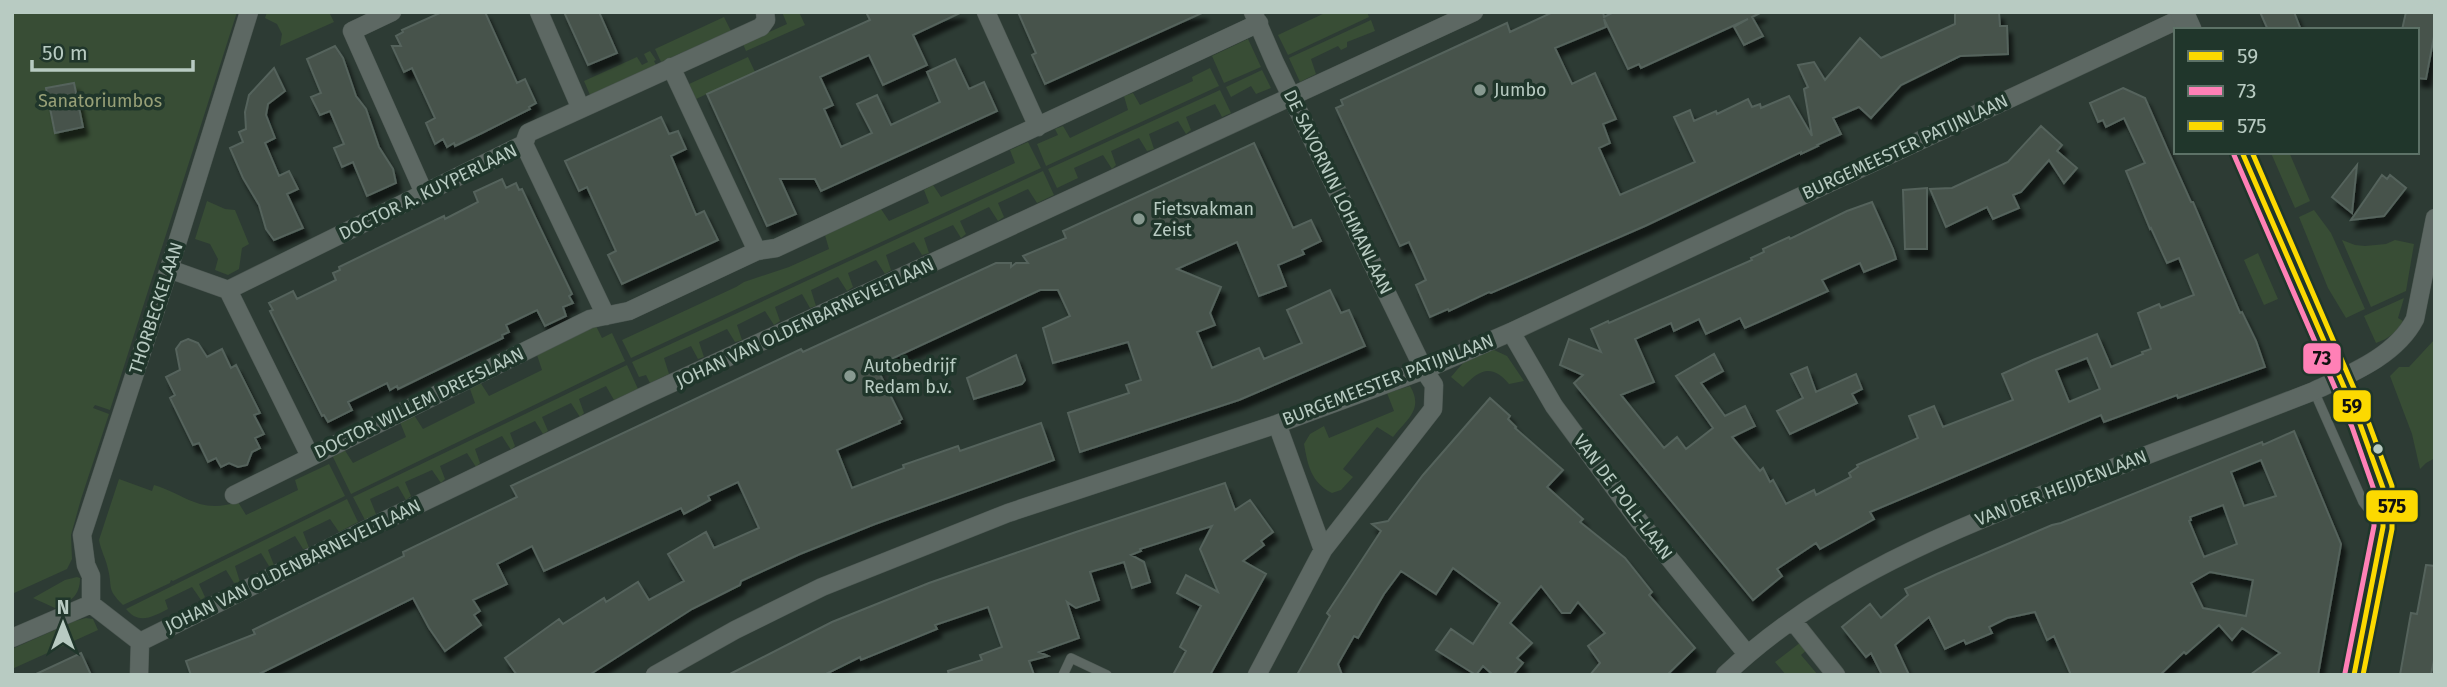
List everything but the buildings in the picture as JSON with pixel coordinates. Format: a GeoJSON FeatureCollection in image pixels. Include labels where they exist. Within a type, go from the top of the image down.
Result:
{"type":"FeatureCollection","features":[{"type":"Feature","properties":{"kind":"street","name":"THORBECKELAAN"},"geometry":{"type":"LineString","coordinates":[[91,604],[91,576],[86,565],[82,535],[249,12]]}},
{"type":"Feature","properties":{"kind":"street"},"geometry":{"type":"LineString","coordinates":[[392,12],[352,31],[424,193]]}},
{"type":"Feature","properties":{"kind":"street"},"geometry":{"type":"LineString","coordinates":[[539,12],[581,109]]}},
{"type":"Feature","properties":{"kind":"street","name":"DOCTOR A. KUYPERLAAN"},"geometry":{"type":"LineString","coordinates":[[228,290],[524,144],[528,133],[761,27],[766,19],[765,12]]}},
{"type":"Feature","properties":{"kind":"street"},"geometry":{"type":"LineString","coordinates":[[986,12],[1038,127]]}},
{"type":"Feature","properties":{"kind":"street","name":"JOHAN VAN OLDENBARNEVELTLAAN"},"geometry":{"type":"LineString","coordinates":[[140,642],[644,396],[1474,12]]}},
{"type":"Feature","properties":{"kind":"street"},"geometry":{"type":"LineString","coordinates":[[524,144],[606,316],[629,310],[757,251],[786,243],[1038,127],[1256,18]]}},
{"type":"Feature","properties":{"kind":"street","name":"DE SAVORNIN LOHMANLAAN"},"geometry":{"type":"LineString","coordinates":[[1256,18],[1275,63],[1424,370],[1434,385],[1433,409],[1323,550],[1257,675]]}},
{"type":"Feature","properties":{"kind":"street","name":"BURGEMEESTER PATIJNLAAN"},"geometry":{"type":"LineString","coordinates":[[656,675],[735,630],[822,587],[1007,513],[1277,424],[1424,370],[2185,20]]}},
{"type":"Feature","properties":{"kind":"street"},"geometry":{"type":"LineString","coordinates":[[671,68],[757,251]]}},
{"type":"Feature","properties":{"kind":"street"},"geometry":{"type":"LineString","coordinates":[[2243,154],[2373,457],[2383,488],[2383,527],[2354,675]]}},
{"type":"Feature","properties":{"kind":"street","name":"VAN DER HEIJDENLAAN"},"geometry":{"type":"LineString","coordinates":[[1725,675],[1747,654],[1847,583],[1907,552],[1983,517],[2314,391],[2390,349],[2408,333],[2415,319],[2435,218]]}},
{"type":"Feature","properties":{"kind":"street"},"geometry":{"type":"LineString","coordinates":[[169,269],[228,290],[310,456]]}},
{"type":"Feature","properties":{"kind":"street","name":"DOCTOR WILLEM DREESLAAN"},"geometry":{"type":"LineString","coordinates":[[234,495],[590,319],[606,316]]}},
{"type":"Feature","properties":{"kind":"street","name":"VAN DE POLL-LAAN"},"geometry":{"type":"LineString","coordinates":[[1511,332],[1554,406],[1639,521],[1747,654]]}},
{"type":"Feature","properties":{"kind":"street"},"geometry":{"type":"LineString","coordinates":[[1277,424],[1323,550]]}},
{"type":"Feature","properties":{"kind":"street"},"geometry":{"type":"LineString","coordinates":[[12,638],[91,604],[140,642],[139,675]]}},
{"type":"Feature","properties":{"kind":"street"},"geometry":{"type":"LineString","coordinates":[[1793,621],[1836,675]]}},
{"type":"Feature","properties":{"kind":"lane"},"geometry":{"type":"LineString","coordinates":[[2314,391],[2363,502],[2383,527]]}},
{"type":"Feature","properties":{"kind":"lane"},"geometry":{"type":"LineString","coordinates":[[1063,675],[1071,658],[1107,675]]}},
{"type":"Feature","properties":{"kind":"green space","name":"Sanatoriumbos"},"geometry":{"type":"Polygon","coordinates":[[[12,12],[237,12],[110,410],[95,405],[93,408],[109,414],[71,535],[72,559],[67,569],[12,594],[12,12]]]}},
{"type":"Feature","properties":{"kind":"green space"},"geometry":{"type":"Polygon","coordinates":[[[267,12],[329,12],[334,22],[280,46],[282,34],[277,24],[265,18],[267,12]]]}},
{"type":"Feature","properties":{"kind":"green space"},"geometry":{"type":"Polygon","coordinates":[[[782,12],[799,12],[805,25],[746,51],[743,44],[787,24],[782,12]]]}},
{"type":"Feature","properties":{"kind":"green space"},"geometry":{"type":"Polygon","coordinates":[[[1327,12],[1367,12],[1369,17],[1288,55],[1278,35],[1327,12]]]}},
{"type":"Feature","properties":{"kind":"green space"},"geometry":{"type":"Polygon","coordinates":[[[724,17],[731,31],[661,62],[655,49],[724,17]]]}},
{"type":"Feature","properties":{"kind":"green space"},"geometry":{"type":"Polygon","coordinates":[[[1371,20],[1375,31],[1347,42],[1347,47],[1341,50],[1338,46],[1311,59],[1316,74],[1300,82],[1289,58],[1371,20]]]}},
{"type":"Feature","properties":{"kind":"green space"},"geometry":{"type":"Polygon","coordinates":[[[1248,39],[1261,67],[1224,83],[1212,56],[1248,39]]]}},
{"type":"Feature","properties":{"kind":"green space"},"geometry":{"type":"Polygon","coordinates":[[[650,51],[656,65],[590,95],[584,81],[637,57],[642,65],[648,62],[644,54],[650,51]]]}},
{"type":"Feature","properties":{"kind":"green space"},"geometry":{"type":"Polygon","coordinates":[[[748,57],[755,72],[696,99],[689,84],[748,57]]]}},
{"type":"Feature","properties":{"kind":"green space"},"geometry":{"type":"Polygon","coordinates":[[[1210,68],[1219,86],[1046,166],[1037,144],[1058,135],[1055,129],[1063,126],[1070,138],[1128,110],[1124,96],[1133,93],[1140,105],[1193,81],[1192,77],[1210,68]]]}},
{"type":"Feature","properties":{"kind":"green space"},"geometry":{"type":"Polygon","coordinates":[[[1262,70],[1271,88],[1256,94],[1251,86],[1231,97],[1226,87],[1262,70]]]}},
{"type":"Feature","properties":{"kind":"green space"},"geometry":{"type":"Polygon","coordinates":[[[1220,90],[1231,113],[1222,117],[1215,104],[1186,117],[1191,130],[1186,134],[1178,121],[1149,134],[1154,149],[1147,151],[1139,138],[1111,151],[1116,165],[1112,169],[1103,155],[1074,168],[1078,178],[1057,188],[1048,169],[1220,90]]]}},
{"type":"Feature","properties":{"kind":"green space"},"geometry":{"type":"Polygon","coordinates":[[[1028,142],[1041,168],[631,358],[622,340],[744,282],[789,267],[829,249],[825,235],[881,209],[889,221],[929,203],[924,190],[933,185],[941,197],[1015,163],[1010,150],[1028,142]]]}},
{"type":"Feature","properties":{"kind":"green space"},"geometry":{"type":"Polygon","coordinates":[[[2271,154],[2290,154],[2310,201],[2295,208],[2271,154]]]}},
{"type":"Feature","properties":{"kind":"green space"},"geometry":{"type":"Polygon","coordinates":[[[1043,171],[1054,195],[1037,203],[1028,189],[998,203],[1004,217],[998,221],[989,207],[960,221],[966,234],[961,238],[953,225],[924,238],[929,253],[922,255],[914,242],[886,255],[891,270],[885,274],[876,260],[848,273],[853,287],[847,291],[838,277],[811,290],[816,306],[810,308],[802,294],[775,307],[780,321],[774,325],[765,311],[737,325],[742,340],[735,342],[727,329],[699,342],[704,357],[698,359],[691,346],[664,358],[669,374],[650,383],[646,375],[639,377],[632,362],[1043,171]]]}},
{"type":"Feature","properties":{"kind":"green space"},"geometry":{"type":"Polygon","coordinates":[[[207,201],[225,209],[235,210],[249,244],[242,248],[239,269],[228,275],[215,270],[218,259],[210,244],[195,239],[207,201]]]}},
{"type":"Feature","properties":{"kind":"green space"},"geometry":{"type":"Polygon","coordinates":[[[2314,210],[2331,233],[2365,309],[2346,318],[2328,288],[2299,217],[2314,210]]]}},
{"type":"Feature","properties":{"kind":"green space"},"geometry":{"type":"Polygon","coordinates":[[[2342,240],[2365,246],[2386,244],[2395,240],[2414,244],[2406,291],[2371,307],[2342,240]]]}},
{"type":"Feature","properties":{"kind":"green space"},"geometry":{"type":"Polygon","coordinates":[[[2258,253],[2278,299],[2264,305],[2244,260],[2258,253]]]}},
{"type":"Feature","properties":{"kind":"green space"},"geometry":{"type":"Polygon","coordinates":[[[2404,298],[2398,318],[2403,321],[2401,325],[2392,335],[2376,343],[2364,316],[2404,298]]]}},
{"type":"Feature","properties":{"kind":"green space"},"geometry":{"type":"Polygon","coordinates":[[[596,326],[602,338],[612,333],[625,361],[351,494],[332,455],[344,449],[353,463],[406,437],[400,422],[414,415],[423,429],[475,403],[470,389],[480,382],[489,396],[542,370],[537,355],[596,326]]]}},
{"type":"Feature","properties":{"kind":"green space"},"geometry":{"type":"Polygon","coordinates":[[[2435,339],[2435,458],[2420,469],[2412,434],[2390,376],[2399,367],[2409,367],[2435,339]]]}},
{"type":"Feature","properties":{"kind":"green space"},"geometry":{"type":"Polygon","coordinates":[[[1494,350],[1507,356],[1524,381],[1509,384],[1496,373],[1485,371],[1463,387],[1451,377],[1469,358],[1494,350]]]}},
{"type":"Feature","properties":{"kind":"green space"},"geometry":{"type":"Polygon","coordinates":[[[627,365],[638,389],[614,400],[606,386],[579,399],[584,413],[580,417],[571,403],[542,417],[548,431],[543,434],[535,421],[510,433],[515,446],[511,450],[502,436],[475,449],[480,463],[476,467],[467,453],[440,466],[445,479],[441,483],[432,470],[405,482],[411,496],[406,500],[398,486],[370,499],[376,514],[365,520],[353,497],[627,365]]]}},
{"type":"Feature","properties":{"kind":"green space"},"geometry":{"type":"Polygon","coordinates":[[[1410,386],[1415,401],[1412,413],[1393,437],[1377,427],[1343,469],[1353,477],[1341,490],[1332,493],[1319,484],[1305,452],[1304,444],[1310,434],[1324,426],[1329,438],[1394,411],[1387,393],[1410,386]]]}},
{"type":"Feature","properties":{"kind":"green space"},"geometry":{"type":"Polygon","coordinates":[[[329,464],[345,496],[123,605],[114,595],[99,540],[119,479],[152,491],[154,485],[204,505],[238,502],[246,515],[298,490],[295,480],[329,464]]]}},
{"type":"Feature","properties":{"kind":"green space"},"geometry":{"type":"Polygon","coordinates":[[[347,499],[358,522],[339,532],[330,519],[303,532],[309,548],[303,549],[295,536],[268,550],[274,565],[269,566],[261,553],[235,566],[240,582],[234,583],[226,570],[199,584],[205,597],[201,600],[192,587],[165,600],[168,609],[151,617],[136,617],[126,609],[347,499]]]}},
{"type":"Feature","properties":{"kind":"green space"},"geometry":{"type":"Polygon","coordinates":[[[80,578],[80,584],[76,594],[55,608],[33,598],[65,580],[80,578]]]}},
{"type":"Feature","properties":{"kind":"green space"},"geometry":{"type":"Polygon","coordinates":[[[86,618],[93,619],[98,630],[12,669],[12,649],[86,618]]]}},
{"type":"Feature","properties":{"kind":"green space"},"geometry":{"type":"Polygon","coordinates":[[[1801,642],[1808,649],[1801,655],[1818,675],[1786,675],[1775,662],[1801,642]]]}},
{"type":"Feature","properties":{"kind":"transit line","name":"59"},"geometry":{"type":"LineString","coordinates":[[2243,154],[2360,424],[2383,488],[2383,527],[2354,675]]}},
{"type":"Feature","properties":{"kind":"transit line","name":"575"},"geometry":{"type":"LineString","coordinates":[[2253,154],[2368,421],[2392,486],[2392,529],[2363,675]]}},
{"type":"Feature","properties":{"kind":"transit line","name":"73"},"geometry":{"type":"LineString","coordinates":[[2234,155],[2352,427],[2374,490],[2374,526],[2345,673]]}},
{"type":"Feature","properties":{"kind":"place","name":"Jumbo"},"geometry":{"type":"Point","coordinates":[1480,90]}},
{"type":"Feature","properties":{"kind":"place","name":"Fietsvakman Zeist"},"geometry":{"type":"Point","coordinates":[1139,219]}},
{"type":"Feature","properties":{"kind":"place","name":"Autobedrijf Redam b.v."},"geometry":{"type":"Point","coordinates":[850,376]}}]}
